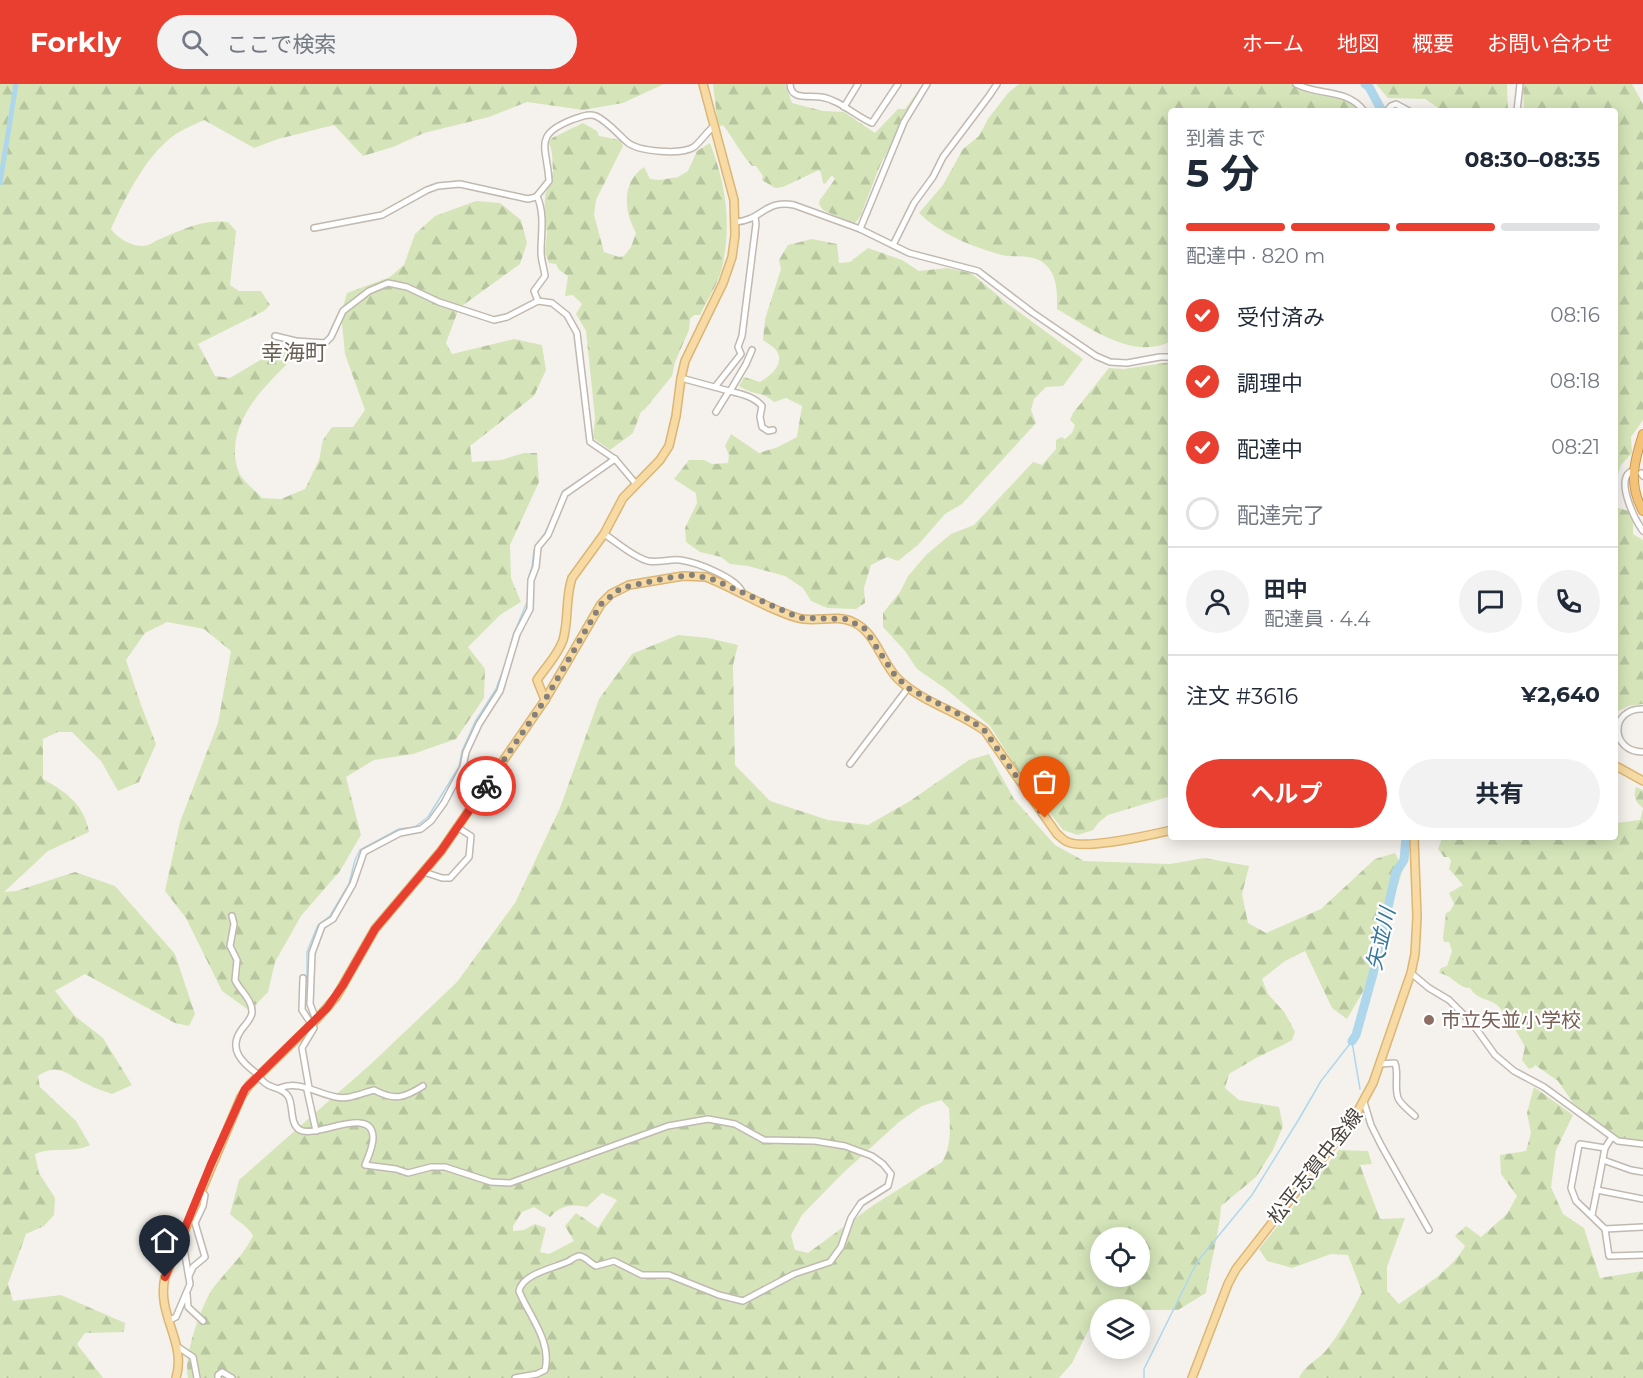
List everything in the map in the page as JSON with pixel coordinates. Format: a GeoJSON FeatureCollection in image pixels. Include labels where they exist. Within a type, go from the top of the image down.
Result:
{"type":"FeatureCollection","features":[{"type":"Feature","properties":{"kind":"highway"},"geometry":{"type":"LineString","coordinates":[[1643,434],[1637,453],[1634,492],[1643,511]]}},
{"type":"Feature","properties":{"kind":"highway"},"geometry":{"type":"LineString","coordinates":[[1643,446],[1636,479],[1638,492],[1643,502]]}},
{"type":"Feature","properties":{"kind":"main road"},"geometry":{"type":"LineString","coordinates":[[545,700],[537,680],[563,639],[569,586],[580,566],[604,534],[616,508],[660,460],[669,446],[676,417],[681,378],[690,350],[729,270],[734,245],[735,222],[732,192],[703,84]]}},
{"type":"Feature","properties":{"kind":"main road"},"geometry":{"type":"LineString","coordinates":[[176,1378],[180,1364],[178,1347],[168,1321],[164,1302],[164,1283],[178,1242],[245,1089],[314,1022],[339,991],[375,929],[424,872],[545,700],[601,604],[621,588],[666,578],[693,575],[706,577],[800,618],[846,619],[854,622],[864,628],[894,674],[908,688],[970,720],[985,731],[1051,826],[1068,843],[1084,845],[1168,831]]}},
{"type":"Feature","properties":{"kind":"main road"},"geometry":{"type":"LineString","coordinates":[[1618,766],[1643,781]]}},
{"type":"Feature","properties":{"kind":"main road","name":"松平志賀中金線"},"geometry":{"type":"LineString","coordinates":[[1192,1378],[1228,1284],[1236,1269],[1364,1102],[1410,973],[1417,933],[1414,840]]}},
{"type":"Feature","properties":{"kind":"street"},"geometry":{"type":"LineString","coordinates":[[790,84],[790,88],[796,95],[804,98],[819,97],[831,100],[873,123],[898,84]]}},
{"type":"Feature","properties":{"kind":"street"},"geometry":{"type":"LineString","coordinates":[[844,107],[858,84]]}},
{"type":"Feature","properties":{"kind":"street"},"geometry":{"type":"LineString","coordinates":[[860,229],[900,131],[927,84]]}},
{"type":"Feature","properties":{"kind":"street"},"geometry":{"type":"LineString","coordinates":[[893,244],[914,202],[933,177],[948,148],[985,103],[997,84]]}},
{"type":"Feature","properties":{"kind":"street"},"geometry":{"type":"LineString","coordinates":[[1296,84],[1311,90],[1341,94],[1356,102],[1361,108]]}},
{"type":"Feature","properties":{"kind":"street"},"geometry":{"type":"LineString","coordinates":[[1517,108],[1520,84]]}},
{"type":"Feature","properties":{"kind":"street"},"geometry":{"type":"LineString","coordinates":[[1390,108],[1396,104],[1403,108]]}},
{"type":"Feature","properties":{"kind":"street"},"geometry":{"type":"LineString","coordinates":[[314,228],[382,215],[427,190],[451,184],[483,188],[528,200],[537,195],[549,181],[545,141],[550,131],[564,123],[591,115],[597,116],[630,145],[642,149],[669,151],[690,149],[713,127]]}},
{"type":"Feature","properties":{"kind":"street"},"geometry":{"type":"LineString","coordinates":[[537,195],[541,207],[543,236],[541,256],[544,276],[534,291],[538,301]]}},
{"type":"Feature","properties":{"kind":"street"},"geometry":{"type":"LineString","coordinates":[[735,222],[754,217],[772,205],[785,203],[815,212],[860,229],[909,253],[978,271],[1033,313],[1096,356],[1110,362],[1133,363],[1168,357]]}},
{"type":"Feature","properties":{"kind":"street"},"geometry":{"type":"LineString","coordinates":[[715,387],[741,354],[738,347],[742,336],[756,225],[754,217]]}},
{"type":"Feature","properties":{"kind":"street"},"geometry":{"type":"LineString","coordinates":[[275,336],[325,344],[331,338],[343,312],[369,291],[388,283],[407,287],[438,302],[494,320],[507,317],[538,301],[552,303],[561,308],[572,321],[577,333],[590,442],[615,459],[636,484]]}},
{"type":"Feature","properties":{"kind":"street"},"geometry":{"type":"LineString","coordinates":[[716,412],[746,364],[752,350]]}},
{"type":"Feature","properties":{"kind":"street"},"geometry":{"type":"LineString","coordinates":[[681,378],[749,396],[762,406],[760,417],[762,427],[768,431],[773,430]]}},
{"type":"Feature","properties":{"kind":"street"},"geometry":{"type":"LineString","coordinates":[[316,1131],[307,1090],[309,1088],[302,1048],[314,1028],[310,1004],[310,959],[322,926],[333,919],[346,897],[364,852],[400,833],[421,829],[431,821],[444,803],[463,767],[466,752],[479,724],[501,687],[517,634],[531,603],[531,580],[536,567],[538,547],[548,535],[566,494],[615,459]]}},
{"type":"Feature","properties":{"kind":"street"},"geometry":{"type":"LineString","coordinates":[[1630,472],[1624,479],[1626,491],[1635,519],[1643,531]]}},
{"type":"Feature","properties":{"kind":"street"},"geometry":{"type":"LineString","coordinates":[[604,534],[648,561],[680,560],[705,566],[736,583],[742,588],[743,594]]}},
{"type":"Feature","properties":{"kind":"street"},"geometry":{"type":"LineString","coordinates":[[850,764],[908,688]]}},
{"type":"Feature","properties":{"kind":"street"},"geometry":{"type":"LineString","coordinates":[[1643,709],[1635,709],[1624,715],[1620,720],[1618,731],[1624,745],[1631,750],[1643,752]]}},
{"type":"Feature","properties":{"kind":"street"},"geometry":{"type":"LineString","coordinates":[[424,872],[450,878],[469,857],[471,836],[457,826]]}},
{"type":"Feature","properties":{"kind":"street"},"geometry":{"type":"LineString","coordinates":[[232,916],[234,924],[230,946],[237,960],[235,980],[251,1005],[252,1011],[252,1016],[239,1033],[236,1044],[239,1057],[269,1085],[280,1088],[287,1094],[295,1125],[305,1131],[363,1123],[371,1130],[373,1138],[365,1165],[396,1169],[405,1173],[431,1167],[445,1167],[497,1183],[510,1183],[668,1126],[708,1119],[735,1124],[764,1140],[815,1141],[845,1146],[872,1156],[888,1168],[891,1174],[888,1186],[866,1198],[855,1210],[842,1246],[830,1262],[815,1269],[794,1274],[743,1301],[719,1295],[669,1275],[642,1275],[614,1261],[596,1266],[577,1256],[540,1272],[522,1283],[519,1291],[544,1345],[546,1362],[544,1370],[537,1374],[515,1378]]}},
{"type":"Feature","properties":{"kind":"street"},"geometry":{"type":"LineString","coordinates":[[1410,973],[1449,1000],[1472,1023],[1504,1064],[1551,1091],[1620,1142],[1643,1144]]}},
{"type":"Feature","properties":{"kind":"street"},"geometry":{"type":"LineString","coordinates":[[303,978],[303,1010],[306,1018],[314,1022]]}},
{"type":"Feature","properties":{"kind":"street"},"geometry":{"type":"LineString","coordinates":[[1379,1065],[1395,1063],[1399,1099],[1415,1116]]}},
{"type":"Feature","properties":{"kind":"street"},"geometry":{"type":"LineString","coordinates":[[280,1088],[284,1086],[309,1088],[338,1098],[374,1090],[396,1098],[409,1095],[423,1086]]}},
{"type":"Feature","properties":{"kind":"street"},"geometry":{"type":"LineString","coordinates":[[1364,1102],[1371,1125],[1381,1145],[1429,1230]]}},
{"type":"Feature","properties":{"kind":"street"},"geometry":{"type":"LineString","coordinates":[[1592,1215],[1605,1148],[1612,1137]]}},
{"type":"Feature","properties":{"kind":"street"},"geometry":{"type":"LineString","coordinates":[[1605,1148],[1579,1145],[1571,1185],[1576,1201],[1605,1229],[1609,1256],[1643,1255]]}},
{"type":"Feature","properties":{"kind":"street"},"geometry":{"type":"LineString","coordinates":[[1603,1160],[1643,1172]]}},
{"type":"Feature","properties":{"kind":"street"},"geometry":{"type":"LineString","coordinates":[[189,1276],[194,1267],[205,1257],[195,1223],[203,1206],[205,1195],[200,1190]]}},
{"type":"Feature","properties":{"kind":"street"},"geometry":{"type":"LineString","coordinates":[[1597,1190],[1643,1199]]}},
{"type":"Feature","properties":{"kind":"street"},"geometry":{"type":"LineString","coordinates":[[1605,1229],[1643,1227]]}},
{"type":"Feature","properties":{"kind":"street"},"geometry":{"type":"LineString","coordinates":[[168,1321],[176,1317],[190,1284],[183,1244],[178,1242]]}},
{"type":"Feature","properties":{"kind":"street"},"geometry":{"type":"LineString","coordinates":[[187,1293],[188,1307],[203,1321]]}},
{"type":"Feature","properties":{"kind":"street"},"geometry":{"type":"LineString","coordinates":[[178,1347],[193,1357],[196,1378]]}},
{"type":"Feature","properties":{"kind":"street"},"geometry":{"type":"LineString","coordinates":[[218,1378],[222,1372],[232,1378]]}},
{"type":"Feature","properties":{"kind":"green space"},"geometry":{"type":"Polygon","coordinates":[[[0,84],[664,84],[623,103],[583,110],[527,102],[489,117],[424,133],[393,147],[363,156],[334,125],[278,139],[254,148],[204,120],[176,134],[158,150],[135,182],[111,229],[127,242],[138,246],[150,244],[201,223],[228,222],[236,231],[230,285],[239,291],[261,291],[270,305],[264,311],[198,344],[215,376],[230,378],[262,359],[289,351],[295,356],[260,393],[242,421],[236,437],[235,453],[238,470],[245,481],[262,498],[281,499],[305,489],[319,460],[323,440],[332,427],[353,427],[365,410],[345,354],[341,313],[347,293],[390,277],[404,265],[415,234],[435,216],[476,201],[500,203],[521,220],[527,243],[520,264],[459,308],[446,343],[452,354],[514,339],[542,345],[546,370],[534,396],[470,446],[472,462],[501,460],[524,453],[537,453],[539,482],[510,545],[511,578],[521,602],[500,615],[468,647],[485,669],[484,698],[456,739],[413,754],[374,760],[346,777],[361,835],[340,871],[301,916],[275,962],[268,992],[250,1011],[222,991],[186,918],[165,891],[180,822],[218,723],[231,651],[204,629],[167,622],[145,633],[126,660],[156,744],[139,782],[118,791],[101,761],[72,732],[58,732],[43,739],[43,779],[73,800],[87,822],[89,832],[48,851],[4,892],[16,891],[75,872],[115,886],[175,954],[195,1014],[189,1026],[175,1023],[85,974],[55,991],[75,1016],[103,1038],[132,1085],[112,1094],[58,1070],[45,1072],[38,1076],[40,1087],[76,1121],[90,1145],[83,1148],[49,1150],[35,1154],[39,1173],[55,1198],[54,1215],[44,1226],[26,1234],[8,1284],[13,1301],[61,1295],[125,1323],[124,1332],[85,1333],[77,1344],[103,1378],[0,1378],[0,84]]]}},
{"type":"Feature","properties":{"kind":"green space"},"geometry":{"type":"Polygon","coordinates":[[[713,84],[785,84],[792,103],[823,111],[844,112],[875,133],[898,109],[905,109],[923,84],[928,84],[881,163],[860,217],[854,224],[823,210],[819,204],[835,179],[832,175],[825,184],[819,170],[783,187],[775,188],[762,180],[763,176],[756,166],[752,166],[723,125],[718,127],[713,84]]]}},
{"type":"Feature","properties":{"kind":"green space"},"geometry":{"type":"Polygon","coordinates":[[[1019,84],[1305,84],[1320,92],[1353,97],[1359,108],[1168,108],[1168,342],[1142,347],[1112,340],[1057,309],[1055,280],[1050,270],[1041,261],[1030,257],[1002,255],[969,244],[927,221],[919,213],[943,185],[963,149],[979,136],[988,119],[1008,93],[1019,84]]]}},
{"type":"Feature","properties":{"kind":"green space"},"geometry":{"type":"Polygon","coordinates":[[[1376,84],[1507,84],[1508,108],[1438,108],[1425,99],[1388,98],[1376,84]]]}},
{"type":"Feature","properties":{"kind":"green space"},"geometry":{"type":"Polygon","coordinates":[[[1523,84],[1632,84],[1643,104],[1643,420],[1631,437],[1632,453],[1621,465],[1618,474],[1618,108],[1524,108],[1523,84]]]}},
{"type":"Feature","properties":{"kind":"green space"},"geometry":{"type":"Polygon","coordinates":[[[583,123],[597,131],[599,136],[620,140],[623,146],[596,200],[594,215],[604,252],[619,257],[624,256],[631,247],[636,233],[627,207],[628,189],[631,181],[644,167],[650,179],[678,177],[688,171],[697,151],[710,143],[720,174],[726,205],[725,252],[715,286],[700,315],[694,315],[690,319],[689,330],[675,362],[672,376],[641,412],[633,433],[610,450],[593,438],[595,418],[586,331],[576,314],[582,304],[573,295],[565,296],[568,276],[559,270],[556,264],[549,263],[545,253],[547,232],[544,224],[545,195],[553,171],[549,142],[552,138],[583,123]]]}},
{"type":"Feature","properties":{"kind":"green space"},"geometry":{"type":"Polygon","coordinates":[[[812,239],[837,244],[839,263],[850,262],[868,248],[902,260],[919,271],[947,268],[971,273],[1008,304],[1083,359],[1063,386],[1046,387],[1034,399],[1031,410],[1036,423],[962,504],[945,514],[918,545],[898,561],[887,557],[871,565],[864,588],[865,603],[856,609],[827,608],[811,601],[803,588],[785,576],[748,566],[730,564],[721,557],[700,552],[686,542],[685,528],[697,503],[696,493],[674,479],[689,460],[704,460],[712,464],[728,463],[729,455],[725,446],[731,434],[759,453],[778,447],[797,437],[802,406],[786,398],[774,402],[739,386],[744,377],[760,382],[778,365],[779,355],[776,350],[763,340],[765,319],[781,269],[779,260],[788,245],[812,239]]]}},
{"type":"Feature","properties":{"kind":"green space"},"geometry":{"type":"Polygon","coordinates":[[[1168,362],[1168,797],[1108,815],[1093,830],[1078,835],[1063,830],[1023,778],[990,726],[946,689],[917,669],[905,651],[883,627],[883,613],[900,592],[908,576],[927,554],[951,534],[974,525],[1033,462],[1042,465],[1056,449],[1056,440],[1061,437],[1065,439],[1072,433],[1075,425],[1070,420],[1073,413],[1109,368],[1124,369],[1168,362]]]}},
{"type":"Feature","properties":{"kind":"green space"},"geometry":{"type":"Polygon","coordinates":[[[1618,508],[1628,511],[1633,522],[1633,534],[1643,540],[1643,704],[1629,706],[1618,711],[1618,508]]]}},
{"type":"Feature","properties":{"kind":"green space"},"geometry":{"type":"Polygon","coordinates":[[[678,635],[708,638],[738,645],[733,665],[735,765],[770,801],[828,820],[868,825],[910,801],[969,760],[989,754],[1014,799],[1055,845],[1084,861],[1170,864],[1204,858],[1249,866],[1242,894],[1248,923],[1266,933],[1321,909],[1375,859],[1395,853],[1403,869],[1365,988],[1347,1019],[1332,1008],[1305,951],[1285,961],[1262,979],[1268,994],[1285,1013],[1295,1032],[1292,1040],[1229,1074],[1225,1088],[1239,1100],[1279,1107],[1283,1126],[1273,1150],[1256,1177],[1221,1206],[1206,1293],[1178,1310],[1150,1310],[1150,1299],[1090,1299],[1090,1327],[1072,1363],[1059,1378],[188,1378],[188,1358],[203,1307],[213,1288],[240,1256],[253,1236],[230,1214],[239,1180],[372,1063],[457,982],[515,903],[560,808],[599,699],[632,654],[678,635]],[[941,1100],[922,1106],[899,1122],[842,1174],[802,1215],[791,1235],[795,1250],[808,1253],[872,1206],[942,1162],[949,1143],[949,1108],[941,1100]],[[602,1193],[587,1207],[567,1206],[550,1217],[534,1207],[522,1212],[513,1226],[513,1231],[524,1230],[535,1224],[546,1228],[540,1252],[549,1254],[574,1241],[565,1226],[576,1213],[598,1228],[617,1200],[602,1193]]]}},
{"type":"Feature","properties":{"kind":"green space"},"geometry":{"type":"Polygon","coordinates":[[[1636,787],[1643,790],[1643,808],[1635,799],[1636,787]]]}},
{"type":"Feature","properties":{"kind":"green space"},"geometry":{"type":"Polygon","coordinates":[[[1643,808],[1643,1141],[1621,1139],[1573,1103],[1558,1081],[1535,1065],[1529,1069],[1522,1060],[1525,1047],[1513,1025],[1498,1006],[1480,997],[1470,988],[1439,973],[1441,968],[1447,966],[1452,951],[1449,942],[1444,942],[1443,938],[1446,913],[1454,904],[1449,893],[1463,885],[1449,869],[1451,861],[1449,857],[1444,857],[1438,849],[1441,840],[1618,840],[1618,823],[1640,820],[1643,808]]]}},
{"type":"Feature","properties":{"kind":"green space"},"geometry":{"type":"Polygon","coordinates":[[[1534,1087],[1573,1115],[1556,1150],[1551,1187],[1563,1214],[1584,1228],[1600,1278],[1643,1271],[1643,1378],[1299,1378],[1301,1373],[1333,1342],[1362,1292],[1348,1255],[1331,1254],[1292,1268],[1267,1261],[1259,1249],[1339,1150],[1368,1151],[1372,1164],[1360,1165],[1380,1219],[1405,1218],[1387,1267],[1387,1291],[1399,1304],[1435,1278],[1459,1255],[1465,1246],[1455,1236],[1466,1226],[1481,1237],[1507,1214],[1517,1196],[1501,1174],[1500,1155],[1526,1151],[1531,1133],[1527,1113],[1534,1087]]]}},
{"type":"Feature","properties":{"kind":"waterway"},"geometry":{"type":"LineString","coordinates":[[0,183],[16,84]]}},
{"type":"Feature","properties":{"kind":"waterway","name":"矢並川"},"geometry":{"type":"LineString","coordinates":[[1365,84],[1380,108]]}},
{"type":"Feature","properties":{"kind":"waterway"},"geometry":{"type":"LineString","coordinates":[[601,466],[611,457]]}},
{"type":"Feature","properties":{"kind":"waterway"},"geometry":{"type":"LineString","coordinates":[[559,501],[563,491],[592,472]]}},
{"type":"Feature","properties":{"kind":"waterway"},"geometry":{"type":"LineString","coordinates":[[528,593],[534,550],[554,514]]}},
{"type":"Feature","properties":{"kind":"waterway"},"geometry":{"type":"LineString","coordinates":[[509,652],[514,633],[528,600]]}},
{"type":"Feature","properties":{"kind":"waterway"},"geometry":{"type":"LineString","coordinates":[[307,978],[307,952],[313,937],[318,925],[330,916],[349,884],[360,850],[399,829],[415,827],[428,817],[459,767],[462,751],[475,722],[496,689],[506,662]]}},
{"type":"Feature","properties":{"kind":"waterway","name":"矢並川"},"geometry":{"type":"LineString","coordinates":[[1352,1041],[1356,1035],[1373,974],[1396,872],[1404,860],[1406,840]]}},
{"type":"Feature","properties":{"kind":"waterway"},"geometry":{"type":"LineString","coordinates":[[1144,1378],[1144,1369],[1197,1262],[1252,1195],[1321,1081],[1352,1041]]}},
{"type":"Feature","properties":{"kind":"waterway"},"geometry":{"type":"LineString","coordinates":[[1352,1042],[1360,1089]]}},
{"type":"Feature","properties":{"kind":"way so far"},"geometry":{"type":"LineString","coordinates":[[486,786],[545,700],[601,604],[611,594],[629,585],[693,575],[712,579],[800,618],[846,619],[864,628],[889,668],[908,688],[970,720],[985,731],[1045,818]]}},
{"type":"Feature","properties":{"kind":"place","name":"市立矢並小学校"},"geometry":{"type":"Point","coordinates":[1429,1020]}},
{"type":"Feature","properties":{"kind":"district","name":"幸海町"},"geometry":{"type":"Point","coordinates":[294,352]}},
{"type":"Feature","properties":{"kind":"route"},"geometry":{"type":"LineString","coordinates":[[165,1277],[211,1164],[245,1089],[327,1008],[375,929],[441,851],[486,786]]}}]}
